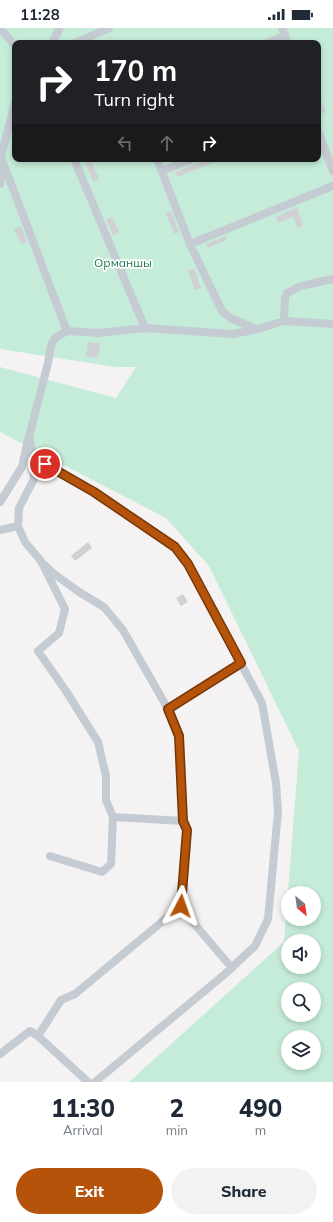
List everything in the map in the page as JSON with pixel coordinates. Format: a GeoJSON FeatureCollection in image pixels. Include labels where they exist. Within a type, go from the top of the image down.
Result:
{"type":"FeatureCollection","features":[{"type":"Feature","properties":{"kind":"street"},"geometry":{"type":"LineString","coordinates":[[0,28],[12,42]]}},
{"type":"Feature","properties":{"kind":"street"},"geometry":{"type":"LineString","coordinates":[[54,40],[60,28]]}},
{"type":"Feature","properties":{"kind":"street"},"geometry":{"type":"LineString","coordinates":[[82,40],[109,28]]}},
{"type":"Feature","properties":{"kind":"street"},"geometry":{"type":"LineString","coordinates":[[275,40],[285,36]]}},
{"type":"Feature","properties":{"kind":"street"},"geometry":{"type":"LineString","coordinates":[[12,114],[1,156],[67,331]]}},
{"type":"Feature","properties":{"kind":"street"},"geometry":{"type":"LineString","coordinates":[[321,139],[333,171]]}},
{"type":"Feature","properties":{"kind":"street"},"geometry":{"type":"LineString","coordinates":[[75,162],[145,328]]}},
{"type":"Feature","properties":{"kind":"street"},"geometry":{"type":"LineString","coordinates":[[158,162],[190,244],[222,311],[230,318],[258,329]]}},
{"type":"Feature","properties":{"kind":"street"},"geometry":{"type":"LineString","coordinates":[[162,171],[184,162]]}},
{"type":"Feature","properties":{"kind":"street"},"geometry":{"type":"LineString","coordinates":[[0,184],[4,165]]}},
{"type":"Feature","properties":{"kind":"street"},"geometry":{"type":"LineString","coordinates":[[190,244],[333,186]]}},
{"type":"Feature","properties":{"kind":"street"},"geometry":{"type":"LineString","coordinates":[[284,321],[285,298],[287,293],[301,286],[333,279]]}},
{"type":"Feature","properties":{"kind":"street"},"geometry":{"type":"LineString","coordinates":[[0,502],[22,467],[48,363],[51,345],[56,338],[67,331],[99,333],[145,328],[233,334],[258,329],[284,321],[333,324]]}},
{"type":"Feature","properties":{"kind":"street"},"geometry":{"type":"LineString","coordinates":[[29,437],[33,456],[34,479],[19,508],[18,526],[25,542],[53,573],[104,608],[123,630],[168,709],[179,736],[183,821],[187,830],[180,906],[80,990],[61,1000],[38,1036]]}},
{"type":"Feature","properties":{"kind":"street"},"geometry":{"type":"LineString","coordinates":[[33,456],[94,492],[175,547],[188,564],[262,702],[276,783],[278,812],[275,859],[268,919],[255,946],[232,968],[95,1082]]}},
{"type":"Feature","properties":{"kind":"street"},"geometry":{"type":"LineString","coordinates":[[0,530],[18,526]]}},
{"type":"Feature","properties":{"kind":"street"},"geometry":{"type":"LineString","coordinates":[[41,561],[65,609],[59,633],[38,651],[66,691],[98,742],[106,776],[106,800],[113,818],[111,864],[102,872],[50,856]]}},
{"type":"Feature","properties":{"kind":"street"},"geometry":{"type":"LineString","coordinates":[[168,709],[241,663]]}},
{"type":"Feature","properties":{"kind":"street"},"geometry":{"type":"LineString","coordinates":[[113,818],[183,821]]}},
{"type":"Feature","properties":{"kind":"street"},"geometry":{"type":"LineString","coordinates":[[180,906],[232,968]]}},
{"type":"Feature","properties":{"kind":"street"},"geometry":{"type":"LineString","coordinates":[[0,1054],[30,1031],[38,1036],[88,1082]]}},
{"type":"Feature","properties":{"kind":"green space","name":"Орманшы"},"geometry":{"type":"Polygon","coordinates":[[[0,28],[333,28],[333,1082],[129,1082],[281,945],[281,974],[321,974],[321,934],[285,934],[285,926],[321,926],[321,886],[288,886],[299,751],[209,566],[166,518],[0,432],[0,367],[116,398],[136,367],[116,367],[0,349],[0,28]]]}},
{"type":"Feature","properties":{"kind":"building"},"geometry":{"type":"Polygon","coordinates":[[[321,100],[326,112],[321,114],[321,100]]]}},
{"type":"Feature","properties":{"kind":"building"},"geometry":{"type":"Polygon","coordinates":[[[85,162],[92,162],[99,180],[93,182],[85,162]]]}},
{"type":"Feature","properties":{"kind":"building"},"geometry":{"type":"Polygon","coordinates":[[[200,162],[214,162],[177,177],[175,172],[200,162]]]}},
{"type":"Feature","properties":{"kind":"building"},"geometry":{"type":"Polygon","coordinates":[[[297,207],[303,226],[297,228],[293,217],[278,223],[276,217],[297,207]]]}},
{"type":"Feature","properties":{"kind":"building"},"geometry":{"type":"Polygon","coordinates":[[[171,211],[179,232],[174,234],[166,213],[171,211]]]}},
{"type":"Feature","properties":{"kind":"building"},"geometry":{"type":"Polygon","coordinates":[[[112,217],[119,232],[113,235],[106,219],[112,217]]]}},
{"type":"Feature","properties":{"kind":"building"},"geometry":{"type":"Polygon","coordinates":[[[21,226],[27,242],[21,244],[14,229],[21,226]]]}},
{"type":"Feature","properties":{"kind":"building"},"geometry":{"type":"Polygon","coordinates":[[[225,236],[227,240],[208,248],[206,244],[225,236]]]}},
{"type":"Feature","properties":{"kind":"building"},"geometry":{"type":"Polygon","coordinates":[[[194,268],[201,288],[195,290],[188,271],[194,268]]]}},
{"type":"Feature","properties":{"kind":"building"},"geometry":{"type":"Polygon","coordinates":[[[88,342],[100,343],[98,358],[86,357],[88,342]]]}},
{"type":"Feature","properties":{"kind":"building"},"geometry":{"type":"Polygon","coordinates":[[[88,542],[92,548],[75,561],[71,556],[88,542]]]}},
{"type":"Feature","properties":{"kind":"building"},"geometry":{"type":"Polygon","coordinates":[[[183,594],[188,602],[181,606],[176,598],[183,594]]]}},
{"type":"Feature","properties":{"kind":"route"},"geometry":{"type":"LineString","coordinates":[[45,464],[94,492],[175,547],[188,564],[241,663],[168,709],[179,736],[183,821],[187,830],[181,906]]}}]}
